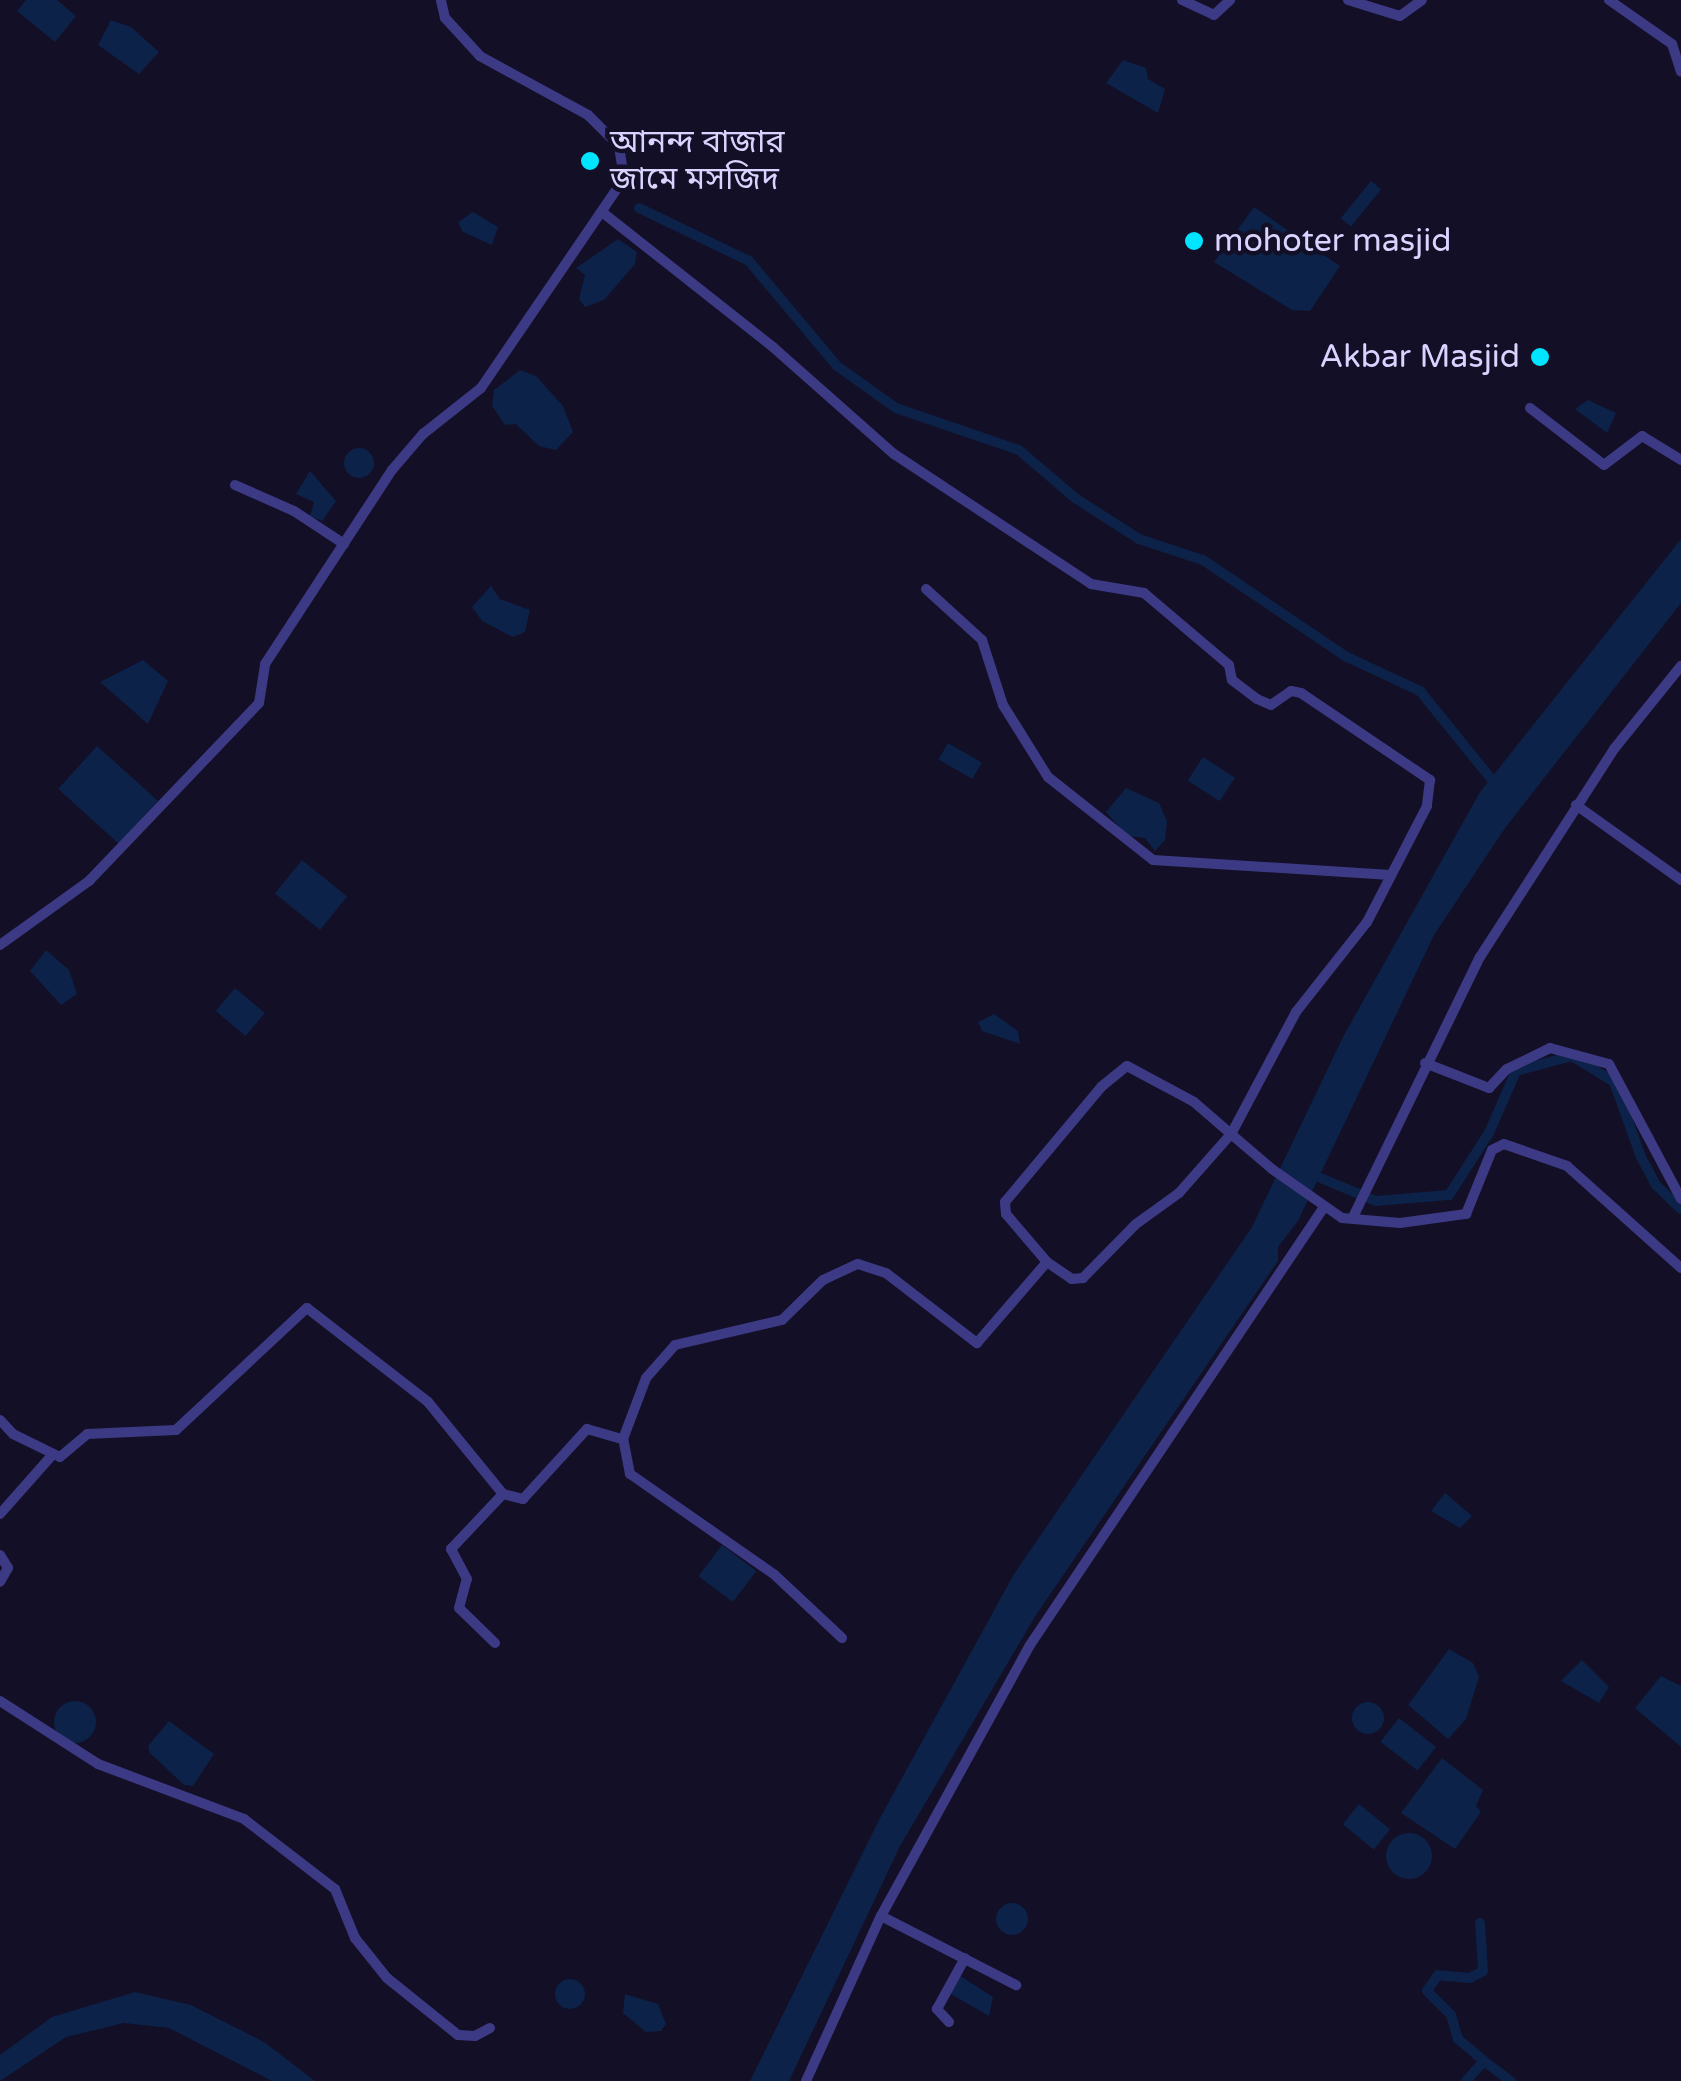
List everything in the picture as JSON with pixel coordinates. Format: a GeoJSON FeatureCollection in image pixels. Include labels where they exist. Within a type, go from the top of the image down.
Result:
{"type":"FeatureCollection","features":[{"type":"Feature","properties":{"kind":"street"},"geometry":{"type":"LineString","coordinates":[[0,945],[88,881],[260,703],[265,664],[409,449],[481,388],[624,178],[619,146],[588,116],[480,56],[446,18],[441,0]]}},
{"type":"Feature","properties":{"kind":"street"},"geometry":{"type":"LineString","coordinates":[[1182,0],[1214,16],[1230,0]]}},
{"type":"Feature","properties":{"kind":"street"},"geometry":{"type":"LineString","coordinates":[[1348,0],[1400,16],[1422,0]]}},
{"type":"Feature","properties":{"kind":"street"},"geometry":{"type":"LineString","coordinates":[[1609,0],[1672,44],[1672,62],[1681,72]]}},
{"type":"Feature","properties":{"kind":"street"},"geometry":{"type":"LineString","coordinates":[[602,212],[774,348],[894,454],[1091,584],[1144,594],[1229,665],[1232,680],[1257,699],[1271,705],[1291,691],[1301,694],[1430,780],[1427,806],[1367,922],[1296,1012],[1231,1134],[1178,1194],[1136,1224],[1082,1278],[1047,1262],[1004,1205],[1117,1070],[1135,1067],[1156,1078],[1231,1134],[1272,1170],[1342,1218],[1356,1211],[1480,957],[1576,805],[1648,701],[1681,666]]}},
{"type":"Feature","properties":{"kind":"street"},"geometry":{"type":"LineString","coordinates":[[1530,408],[1604,464],[1642,436],[1681,460]]}},
{"type":"Feature","properties":{"kind":"street"},"geometry":{"type":"LineString","coordinates":[[235,485],[294,511],[344,544]]}},
{"type":"Feature","properties":{"kind":"street"},"geometry":{"type":"LineString","coordinates":[[926,588],[982,640],[1003,705],[1048,777],[1153,860],[1391,874]]}},
{"type":"Feature","properties":{"kind":"street"},"geometry":{"type":"LineString","coordinates":[[1576,805],[1681,880]]}},
{"type":"Feature","properties":{"kind":"street"},"geometry":{"type":"LineString","coordinates":[[1426,1063],[1490,1088],[1508,1069],[1550,1048],[1609,1064],[1681,1199]]}},
{"type":"Feature","properties":{"kind":"street"},"geometry":{"type":"LineString","coordinates":[[1356,1211],[1400,1223],[1466,1214],[1492,1150],[1504,1144],[1567,1166],[1681,1268]]}},
{"type":"Feature","properties":{"kind":"street"},"geometry":{"type":"LineString","coordinates":[[806,2081],[881,1916],[1056,1602],[1324,1207]]}},
{"type":"Feature","properties":{"kind":"street"},"geometry":{"type":"LineString","coordinates":[[842,1638],[751,1557],[643,1487],[624,1461],[623,1439],[640,1391],[666,1352],[782,1320],[846,1267],[886,1272],[977,1344],[1047,1262]]}},
{"type":"Feature","properties":{"kind":"street"},"geometry":{"type":"LineString","coordinates":[[0,1420],[60,1457],[88,1434],[176,1430],[306,1308],[428,1402],[502,1494],[523,1499],[587,1429],[623,1439]]}},
{"type":"Feature","properties":{"kind":"street"},"geometry":{"type":"LineString","coordinates":[[0,1514],[53,1454]]}},
{"type":"Feature","properties":{"kind":"street"},"geometry":{"type":"LineString","coordinates":[[495,1643],[459,1608],[468,1579],[450,1549],[502,1494]]}},
{"type":"Feature","properties":{"kind":"street"},"geometry":{"type":"LineString","coordinates":[[0,1556],[8,1568],[0,1582]]}},
{"type":"Feature","properties":{"kind":"street"},"geometry":{"type":"LineString","coordinates":[[0,1700],[98,1764],[244,1818],[335,1889],[355,1938],[387,1978],[458,2035],[475,2036],[490,2028]]}},
{"type":"Feature","properties":{"kind":"street"},"geometry":{"type":"LineString","coordinates":[[881,1916],[1016,1984]]}},
{"type":"Feature","properties":{"kind":"street"},"geometry":{"type":"LineString","coordinates":[[950,2022],[937,2009],[965,1958]]}},
{"type":"Feature","properties":{"kind":"water"},"geometry":{"type":"Polygon","coordinates":[[[26,0],[57,0],[76,16],[55,42],[17,11],[26,0]]]}},
{"type":"Feature","properties":{"kind":"water"},"geometry":{"type":"Polygon","coordinates":[[[111,20],[131,27],[159,52],[139,74],[98,45],[111,20]]]}},
{"type":"Feature","properties":{"kind":"water"},"geometry":{"type":"Polygon","coordinates":[[[1123,60],[1146,68],[1148,79],[1165,89],[1158,113],[1106,83],[1123,60]]]}},
{"type":"Feature","properties":{"kind":"water"},"geometry":{"type":"Polygon","coordinates":[[[1371,181],[1381,189],[1351,226],[1341,218],[1371,181]]]}},
{"type":"Feature","properties":{"kind":"water"},"geometry":{"type":"Polygon","coordinates":[[[1254,207],[1340,266],[1310,311],[1292,310],[1214,262],[1254,207]]]}},
{"type":"Feature","properties":{"kind":"water"},"geometry":{"type":"Polygon","coordinates":[[[473,212],[498,227],[492,245],[463,232],[458,222],[473,212]]]}},
{"type":"Feature","properties":{"kind":"water"},"geometry":{"type":"Polygon","coordinates":[[[618,239],[637,252],[635,264],[604,300],[585,307],[579,299],[585,275],[576,268],[618,239]]]}},
{"type":"Feature","properties":{"kind":"water"},"geometry":{"type":"Polygon","coordinates":[[[520,370],[536,376],[563,406],[573,432],[556,450],[539,446],[516,424],[505,425],[492,406],[494,390],[520,370]]]}},
{"type":"Feature","properties":{"kind":"water"},"geometry":{"type":"Polygon","coordinates":[[[1588,400],[1616,413],[1607,433],[1575,409],[1588,400]]]}},
{"type":"Feature","properties":{"kind":"water"},"geometry":{"type":"Polygon","coordinates":[[[359,448],[370,452],[374,463],[370,474],[359,478],[348,474],[344,463],[348,452],[359,448]]]}},
{"type":"Feature","properties":{"kind":"water"},"geometry":{"type":"Polygon","coordinates":[[[310,471],[336,501],[322,521],[310,516],[314,502],[296,494],[310,471]]]}},
{"type":"Feature","properties":{"kind":"water"},"geometry":{"type":"Polygon","coordinates":[[[1681,539],[1681,603],[1505,828],[1434,935],[1298,1221],[1278,1247],[1278,1261],[1036,1615],[900,1846],[789,2081],[750,2081],[880,1818],[1014,1574],[1252,1227],[1343,1037],[1480,792],[1681,539]]]}},
{"type":"Feature","properties":{"kind":"water"},"geometry":{"type":"Polygon","coordinates":[[[491,586],[500,599],[530,610],[525,632],[513,637],[482,621],[472,607],[491,586]]]}},
{"type":"Feature","properties":{"kind":"water"},"geometry":{"type":"Polygon","coordinates":[[[143,660],[168,681],[148,724],[100,682],[143,660]]]}},
{"type":"Feature","properties":{"kind":"water"},"geometry":{"type":"Polygon","coordinates":[[[948,743],[982,762],[972,779],[938,759],[948,743]]]}},
{"type":"Feature","properties":{"kind":"water"},"geometry":{"type":"Polygon","coordinates":[[[97,746],[158,801],[119,844],[58,789],[97,746]]]}},
{"type":"Feature","properties":{"kind":"water"},"geometry":{"type":"Polygon","coordinates":[[[1203,757],[1235,778],[1220,801],[1188,780],[1203,757]]]}},
{"type":"Feature","properties":{"kind":"water"},"geometry":{"type":"Polygon","coordinates":[[[1126,788],[1159,803],[1167,821],[1165,840],[1155,851],[1145,838],[1127,836],[1106,812],[1126,788]]]}},
{"type":"Feature","properties":{"kind":"water"},"geometry":{"type":"Polygon","coordinates":[[[302,860],[347,897],[320,930],[275,893],[302,860]]]}},
{"type":"Feature","properties":{"kind":"water"},"geometry":{"type":"Polygon","coordinates":[[[46,950],[69,970],[77,994],[61,1005],[30,971],[46,950]]]}},
{"type":"Feature","properties":{"kind":"water"},"geometry":{"type":"Polygon","coordinates":[[[235,988],[265,1013],[246,1036],[216,1011],[235,988]]]}},
{"type":"Feature","properties":{"kind":"water"},"geometry":{"type":"Polygon","coordinates":[[[994,1014],[1018,1031],[1020,1044],[982,1031],[978,1022],[994,1014]]]}},
{"type":"Feature","properties":{"kind":"water"},"geometry":{"type":"Polygon","coordinates":[[[1445,1493],[1472,1516],[1460,1528],[1431,1511],[1445,1493]]]}},
{"type":"Feature","properties":{"kind":"water"},"geometry":{"type":"Polygon","coordinates":[[[722,1545],[756,1571],[733,1602],[699,1576],[722,1545]]]}},
{"type":"Feature","properties":{"kind":"water"},"geometry":{"type":"Polygon","coordinates":[[[1449,1649],[1473,1663],[1479,1677],[1466,1719],[1448,1739],[1408,1705],[1449,1649]]]}},
{"type":"Feature","properties":{"kind":"water"},"geometry":{"type":"Polygon","coordinates":[[[1582,1660],[1609,1687],[1599,1703],[1561,1681],[1582,1660]]]}},
{"type":"Feature","properties":{"kind":"water"},"geometry":{"type":"Polygon","coordinates":[[[1661,1676],[1681,1686],[1681,1747],[1635,1708],[1661,1676]]]}},
{"type":"Feature","properties":{"kind":"water"},"geometry":{"type":"Polygon","coordinates":[[[75,1701],[90,1707],[96,1722],[90,1737],[75,1743],[60,1737],[54,1722],[60,1707],[75,1701]]]}},
{"type":"Feature","properties":{"kind":"water"},"geometry":{"type":"Polygon","coordinates":[[[1368,1702],[1379,1707],[1384,1718],[1379,1729],[1368,1734],[1357,1729],[1352,1718],[1357,1707],[1368,1702]]]}},
{"type":"Feature","properties":{"kind":"water"},"geometry":{"type":"Polygon","coordinates":[[[1399,1718],[1436,1747],[1418,1771],[1381,1742],[1399,1718]]]}},
{"type":"Feature","properties":{"kind":"water"},"geometry":{"type":"Polygon","coordinates":[[[169,1721],[214,1754],[193,1786],[184,1785],[150,1753],[148,1746],[169,1721]]]}},
{"type":"Feature","properties":{"kind":"water"},"geometry":{"type":"Polygon","coordinates":[[[1442,1758],[1483,1790],[1476,1806],[1481,1812],[1455,1849],[1401,1813],[1442,1758]]]}},
{"type":"Feature","properties":{"kind":"water"},"geometry":{"type":"Polygon","coordinates":[[[1359,1804],[1390,1829],[1374,1849],[1343,1824],[1359,1804]]]}},
{"type":"Feature","properties":{"kind":"water"},"geometry":{"type":"Polygon","coordinates":[[[1409,1833],[1425,1840],[1432,1856],[1425,1872],[1409,1879],[1393,1872],[1386,1856],[1393,1840],[1409,1833]]]}},
{"type":"Feature","properties":{"kind":"water"},"geometry":{"type":"Polygon","coordinates":[[[1012,1903],[1023,1908],[1028,1919],[1023,1930],[1012,1935],[1001,1930],[996,1919],[1001,1908],[1012,1903]]]}},
{"type":"Feature","properties":{"kind":"water"},"geometry":{"type":"Polygon","coordinates":[[[959,1975],[993,1997],[989,2016],[949,1993],[959,1975]]]}},
{"type":"Feature","properties":{"kind":"water"},"geometry":{"type":"Polygon","coordinates":[[[570,1979],[584,1988],[585,1994],[576,2008],[570,2009],[556,2000],[555,1994],[564,1980],[570,1979]]]}},
{"type":"Feature","properties":{"kind":"water"},"geometry":{"type":"Polygon","coordinates":[[[135,1992],[191,2005],[264,2042],[315,2081],[272,2081],[169,2028],[124,2023],[66,2037],[0,2081],[0,2055],[52,2017],[135,1992]]]}},
{"type":"Feature","properties":{"kind":"water"},"geometry":{"type":"Polygon","coordinates":[[[625,1994],[658,2004],[666,2024],[661,2031],[646,2032],[623,2013],[625,1994]]]}},
{"type":"Feature","properties":{"kind":"waterway"},"geometry":{"type":"LineString","coordinates":[[639,208],[749,261],[837,366],[896,408],[1019,450],[1075,498],[1139,539],[1203,560],[1347,657],[1420,691],[1497,786]]}},
{"type":"Feature","properties":{"kind":"waterway"},"geometry":{"type":"LineString","coordinates":[[1306,1172],[1376,1201],[1449,1195],[1489,1133],[1516,1071],[1572,1056],[1614,1082],[1641,1157],[1656,1185],[1681,1209]]}},
{"type":"Feature","properties":{"kind":"waterway"},"geometry":{"type":"LineString","coordinates":[[1480,1923],[1483,1971],[1470,1978],[1438,1975],[1427,1991],[1451,2015],[1458,2039],[1484,2061]]}},
{"type":"Feature","properties":{"kind":"waterway"},"geometry":{"type":"LineString","coordinates":[[1466,2081],[1484,2061],[1511,2081]]}},
{"type":"Feature","properties":{"kind":"place","name":"আনন্দ বাজার জামে মসজিদ"},"geometry":{"type":"Point","coordinates":[590,161]}},
{"type":"Feature","properties":{"kind":"place","name":"mohoter masjid"},"geometry":{"type":"Point","coordinates":[1194,241]}},
{"type":"Feature","properties":{"kind":"place","name":"Akbar Masjid"},"geometry":{"type":"Point","coordinates":[1540,357]}}]}
